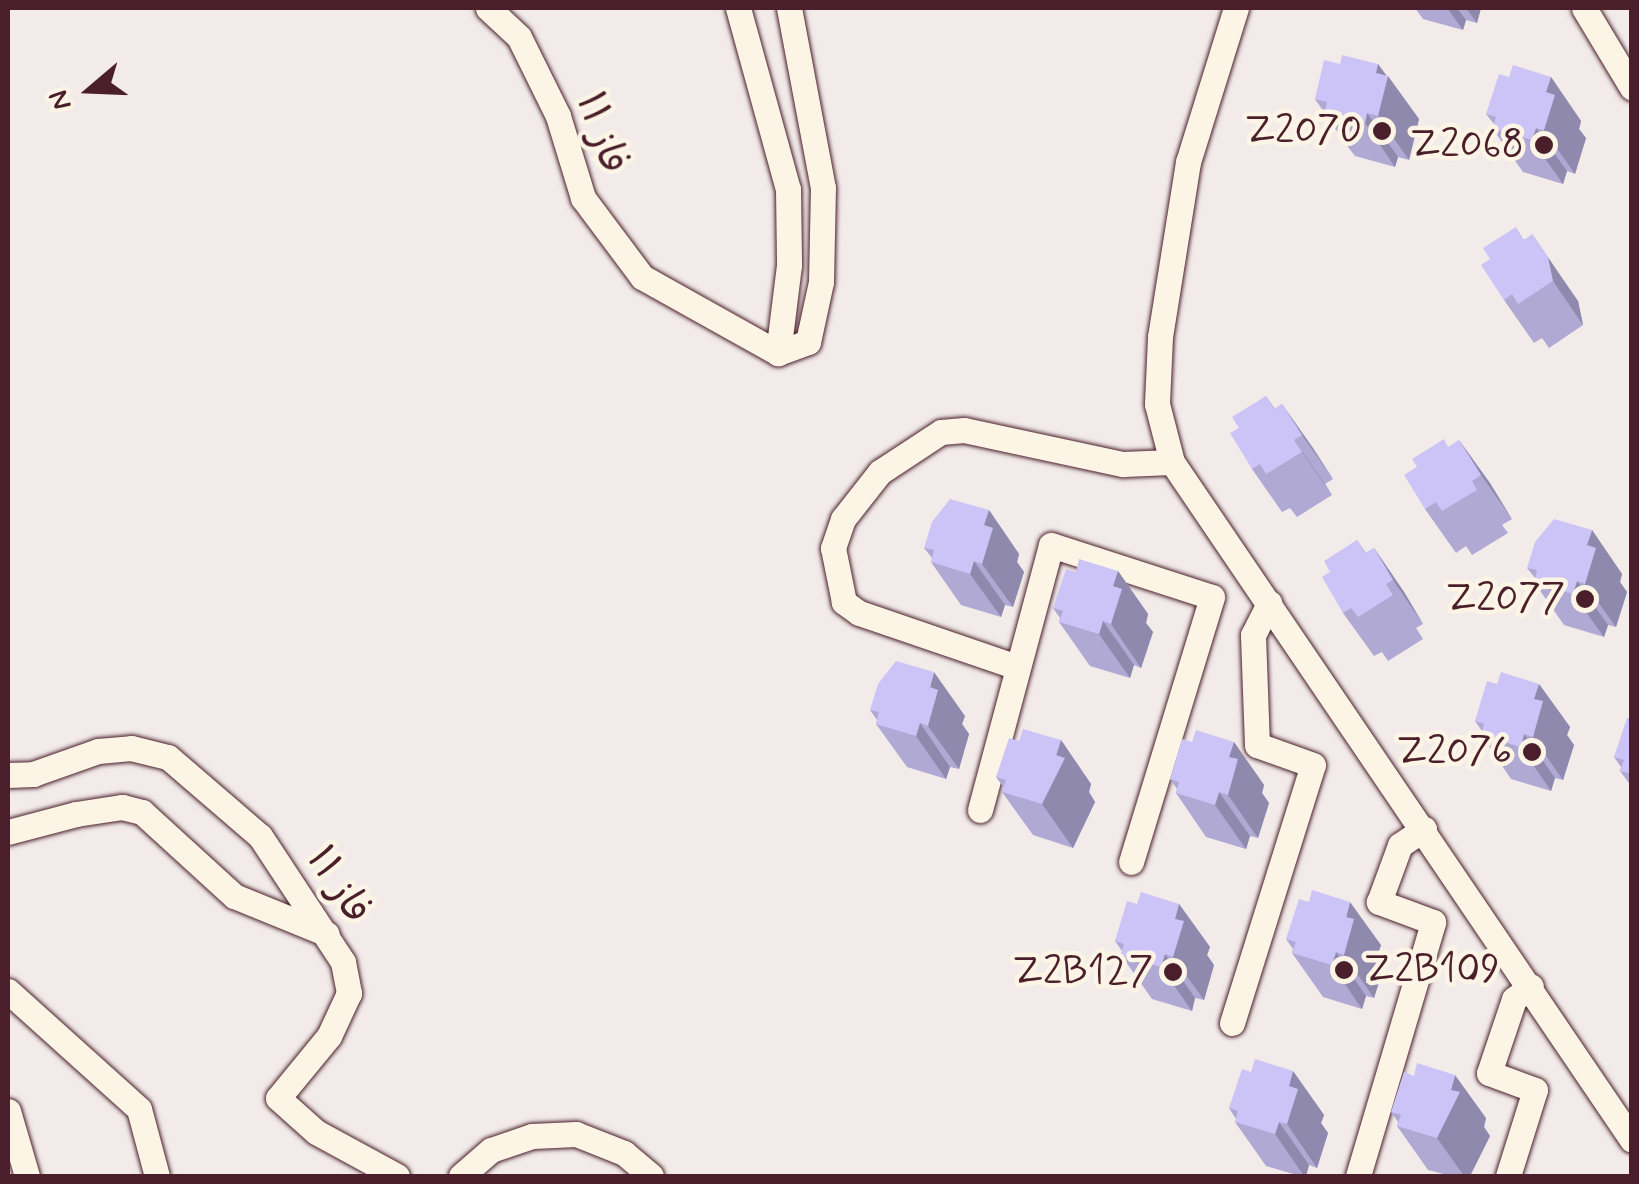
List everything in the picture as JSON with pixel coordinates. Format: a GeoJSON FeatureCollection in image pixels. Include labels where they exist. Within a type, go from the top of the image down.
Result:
{"type":"FeatureCollection","features":[{"type":"Feature","properties":{"kind":"street","name":"فاز ۱۱"},"geometry":{"type":"LineString","coordinates":[[488,8],[519,37],[558,116],[584,198],[642,278],[778,352]]}},
{"type":"Feature","properties":{"kind":"street"},"geometry":{"type":"LineString","coordinates":[[738,8],[788,190],[789,265],[778,352],[808,342],[821,282],[824,188],[789,8]]}},
{"type":"Feature","properties":{"kind":"street"},"geometry":{"type":"LineString","coordinates":[[1236,8],[1188,162],[1160,337],[1157,404],[1172,462],[1632,1140]]}},
{"type":"Feature","properties":{"kind":"street"},"geometry":{"type":"LineString","coordinates":[[1584,8],[1632,88]]}},
{"type":"Feature","properties":{"kind":"street"},"geometry":{"type":"LineString","coordinates":[[1018,666],[858,613],[844,602],[833,548],[843,519],[880,472],[941,432],[964,430],[1123,464],[1172,462]]}},
{"type":"Feature","properties":{"kind":"street"},"geometry":{"type":"LineString","coordinates":[[980,810],[1051,545],[1212,597],[1131,862]]}},
{"type":"Feature","properties":{"kind":"street"},"geometry":{"type":"LineString","coordinates":[[1232,1022],[1313,765],[1257,745],[1254,635],[1269,604]]}},
{"type":"Feature","properties":{"kind":"street","name":"فاز ۱۱"},"geometry":{"type":"LineString","coordinates":[[8,775],[33,774],[98,752],[131,748],[168,756],[260,836],[343,962],[348,993],[328,1036],[278,1098],[316,1132],[397,1176]]}},
{"type":"Feature","properties":{"kind":"street"},"geometry":{"type":"LineString","coordinates":[[8,832],[76,814],[122,807],[142,812],[234,896],[327,934]]}},
{"type":"Feature","properties":{"kind":"street"},"geometry":{"type":"LineString","coordinates":[[1358,1176],[1433,922],[1379,902],[1400,845],[1424,830]]}},
{"type":"Feature","properties":{"kind":"street"},"geometry":{"type":"LineString","coordinates":[[1508,1176],[1535,1090],[1489,1073],[1514,999],[1531,986]]}},
{"type":"Feature","properties":{"kind":"street"},"geometry":{"type":"LineString","coordinates":[[8,991],[139,1110],[157,1176]]}},
{"type":"Feature","properties":{"kind":"street"},"geometry":{"type":"LineString","coordinates":[[8,1110],[27,1176]]}},
{"type":"Feature","properties":{"kind":"street"},"geometry":{"type":"LineString","coordinates":[[462,1176],[491,1150],[532,1136],[576,1134],[624,1153],[651,1176]]}},
{"type":"Feature","properties":{"kind":"building"},"geometry":{"type":"Polygon","coordinates":[[[1342,55],[1378,64],[1376,73],[1388,76],[1378,116],[1367,113],[1365,123],[1325,112],[1327,102],[1315,99],[1324,60],[1340,64],[1342,55]]]}},
{"type":"Feature","properties":{"kind":"building"},"geometry":{"type":"Polygon","coordinates":[[[1513,65],[1551,77],[1546,92],[1555,95],[1544,130],[1536,128],[1532,140],[1492,128],[1496,117],[1486,114],[1499,74],[1509,77],[1513,65]]]}},
{"type":"Feature","properties":{"kind":"building"},"geometry":{"type":"Polygon","coordinates":[[[1516,227],[1524,240],[1532,234],[1548,257],[1553,281],[1518,304],[1512,294],[1504,300],[1481,265],[1490,259],[1483,248],[1516,227]]]}},
{"type":"Feature","properties":{"kind":"building"},"geometry":{"type":"Polygon","coordinates":[[[1266,396],[1274,409],[1282,404],[1302,435],[1294,440],[1302,452],[1266,474],[1260,464],[1252,469],[1230,433],[1239,428],[1232,417],[1266,396]]]}},
{"type":"Feature","properties":{"kind":"building"},"geometry":{"type":"Polygon","coordinates":[[[1444,439],[1448,447],[1459,440],[1481,475],[1472,481],[1477,490],[1442,511],[1436,502],[1425,509],[1404,475],[1417,467],[1412,459],[1444,439]]]}},
{"type":"Feature","properties":{"kind":"building"},"geometry":{"type":"Polygon","coordinates":[[[950,499],[989,510],[984,525],[993,528],[982,564],[974,561],[970,574],[931,562],[934,550],[924,548],[932,522],[950,499]]]}},
{"type":"Feature","properties":{"kind":"building"},"geometry":{"type":"Polygon","coordinates":[[[1554,519],[1592,530],[1587,545],[1596,548],[1585,584],[1577,581],[1573,594],[1534,582],[1537,570],[1527,568],[1535,542],[1554,519]]]}},
{"type":"Feature","properties":{"kind":"building"},"geometry":{"type":"Polygon","coordinates":[[[1357,540],[1365,553],[1374,548],[1393,580],[1386,584],[1393,595],[1358,617],[1351,608],[1343,613],[1322,577],[1330,572],[1324,561],[1357,540]]]}},
{"type":"Feature","properties":{"kind":"building"},"geometry":{"type":"Polygon","coordinates":[[[1079,559],[1118,571],[1113,586],[1122,589],[1111,624],[1103,621],[1099,634],[1059,622],[1063,611],[1053,608],[1066,569],[1076,572],[1079,559]]]}},
{"type":"Feature","properties":{"kind":"building"},"geometry":{"type":"Polygon","coordinates":[[[896,661],[934,672],[930,687],[938,690],[928,726],[920,723],[916,736],[876,724],[879,712],[870,710],[878,684],[896,661]]]}},
{"type":"Feature","properties":{"kind":"building"},"geometry":{"type":"Polygon","coordinates":[[[1501,672],[1539,684],[1534,699],[1543,701],[1533,737],[1524,734],[1521,747],[1481,735],[1484,724],[1475,721],[1487,681],[1497,684],[1501,672]]]}},
{"type":"Feature","properties":{"kind":"building"},"geometry":{"type":"Polygon","coordinates":[[[1627,718],[1632,719],[1632,774],[1620,771],[1624,760],[1614,757],[1627,718]]]}},
{"type":"Feature","properties":{"kind":"building"},"geometry":{"type":"Polygon","coordinates":[[[1023,729],[1061,740],[1056,755],[1065,758],[1042,804],[1002,792],[1006,780],[996,777],[1009,738],[1019,741],[1023,729]]]}},
{"type":"Feature","properties":{"kind":"building"},"geometry":{"type":"Polygon","coordinates":[[[1196,730],[1234,742],[1229,757],[1238,759],[1228,795],[1219,792],[1215,805],[1176,793],[1179,782],[1170,779],[1182,739],[1192,742],[1196,730]]]}},
{"type":"Feature","properties":{"kind":"building"},"geometry":{"type":"Polygon","coordinates":[[[1312,890],[1350,902],[1346,917],[1354,919],[1344,955],[1336,952],[1332,965],[1292,953],[1296,942],[1286,939],[1299,899],[1309,902],[1312,890]]]}},
{"type":"Feature","properties":{"kind":"building"},"geometry":{"type":"Polygon","coordinates":[[[1141,892],[1179,904],[1175,919],[1184,921],[1173,957],[1165,954],[1161,967],[1121,955],[1124,944],[1115,941],[1127,901],[1137,904],[1141,892]]]}},
{"type":"Feature","properties":{"kind":"building"},"geometry":{"type":"Polygon","coordinates":[[[1255,1059],[1293,1071],[1289,1086],[1298,1089],[1287,1124],[1279,1122],[1275,1134],[1235,1122],[1238,1111],[1229,1108],[1242,1069],[1251,1072],[1255,1059]]]}},
{"type":"Feature","properties":{"kind":"building"},"geometry":{"type":"Polygon","coordinates":[[[1417,1063],[1455,1075],[1451,1090],[1460,1092],[1437,1138],[1397,1126],[1401,1115],[1391,1112],[1404,1072],[1414,1076],[1417,1063]]]}},
{"type":"Feature","properties":{"kind":"place","name":"Z2070"},"geometry":{"type":"Point","coordinates":[1382,131]}},
{"type":"Feature","properties":{"kind":"place","name":"Z2068"},"geometry":{"type":"Point","coordinates":[1544,145]}},
{"type":"Feature","properties":{"kind":"place","name":"Z2077"},"geometry":{"type":"Point","coordinates":[1585,599]}},
{"type":"Feature","properties":{"kind":"place","name":"Z2076"},"geometry":{"type":"Point","coordinates":[1532,752]}},
{"type":"Feature","properties":{"kind":"place","name":"Z2B109"},"geometry":{"type":"Point","coordinates":[1344,970]}},
{"type":"Feature","properties":{"kind":"place","name":"Z2B127"},"geometry":{"type":"Point","coordinates":[1173,972]}}]}
